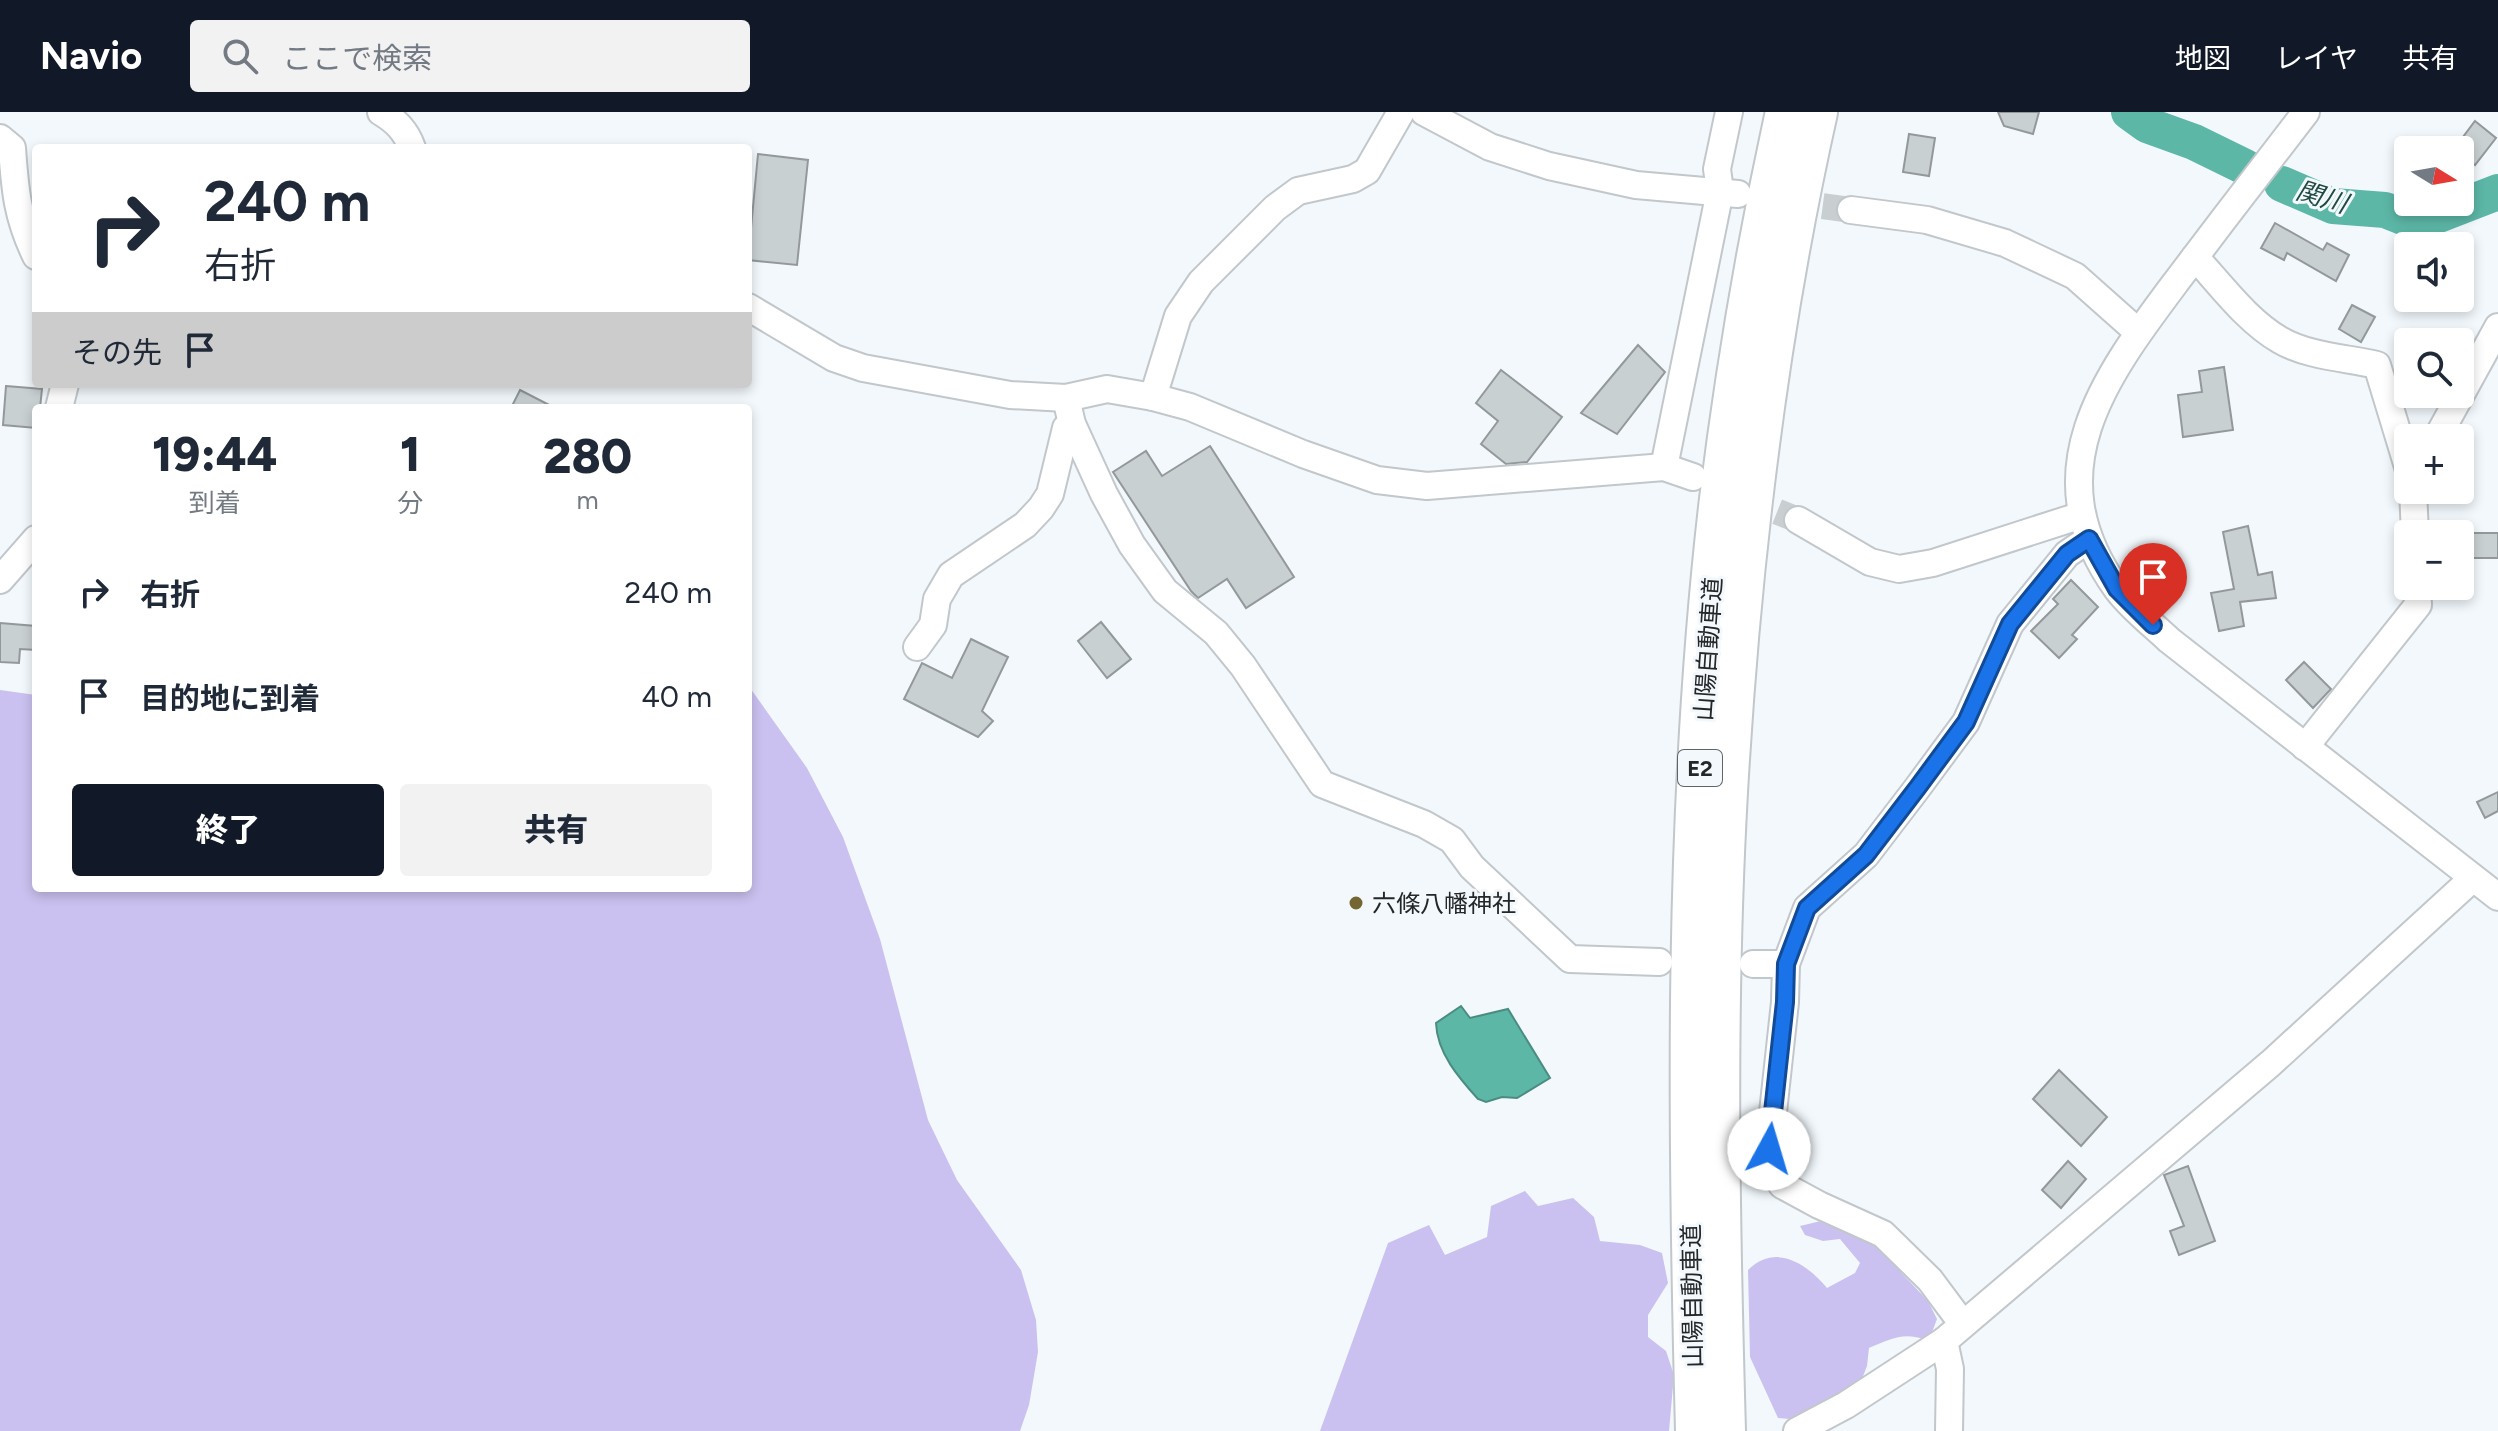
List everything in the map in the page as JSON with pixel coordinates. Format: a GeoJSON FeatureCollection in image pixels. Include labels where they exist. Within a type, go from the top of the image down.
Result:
{"type":"FeatureCollection","features":[{"type":"Feature","properties":{"kind":"highway"},"geometry":{"type":"LineString","coordinates":[[1755,265],[1779,112]]}},
{"type":"Feature","properties":{"kind":"highway","name":"山陽自動車道"},"geometry":{"type":"LineString","coordinates":[[1696,1431],[1690,1004],[1698,794],[1709,624],[1720,500],[1755,265],[1786,112]]}},
{"type":"Feature","properties":{"kind":"highway","name":"山陽自動車道"},"geometry":{"type":"LineString","coordinates":[[1725,1431],[1720,1234],[1720,1007],[1727,793],[1751,508],[1767,381],[1817,112]]}},
{"type":"Feature","properties":{"kind":"highway"},"geometry":{"type":"LineString","coordinates":[[1806,161],[1823,112]]}},
{"type":"Feature","properties":{"kind":"street"},"geometry":{"type":"LineString","coordinates":[[381,112],[400,128],[410,144]]}},
{"type":"Feature","properties":{"kind":"street"},"geometry":{"type":"LineString","coordinates":[[1153,397],[1178,316],[1201,282],[1275,208],[1298,191],[1353,179],[1367,171],[1401,112]]}},
{"type":"Feature","properties":{"kind":"street"},"geometry":{"type":"LineString","coordinates":[[1424,112],[1490,147],[1549,166],[1636,185],[1729,193]]}},
{"type":"Feature","properties":{"kind":"street"},"geometry":{"type":"LineString","coordinates":[[1664,467],[1729,193],[1717,169],[1729,112]]}},
{"type":"Feature","properties":{"kind":"street"},"geometry":{"type":"LineString","coordinates":[[1797,1431],[1846,1405],[1953,1332],[2271,1063],[2488,885],[2169,640],[2117,589],[2086,527],[2079,486],[2081,451],[2091,413],[2110,376],[2138,332],[2306,112]]}},
{"type":"Feature","properties":{"kind":"street"},"geometry":{"type":"LineString","coordinates":[[0,138],[4,138],[12,148],[22,228],[32,248]]}},
{"type":"Feature","properties":{"kind":"street"},"geometry":{"type":"LineString","coordinates":[[1851,210],[1927,220],[2005,243],[2075,276],[2138,332]]}},
{"type":"Feature","properties":{"kind":"street"},"geometry":{"type":"LineString","coordinates":[[2195,257],[2255,321],[2281,341],[2307,350],[2377,365],[2395,424]]}},
{"type":"Feature","properties":{"kind":"street"},"geometry":{"type":"LineString","coordinates":[[752,309],[834,358],[863,368],[1010,395],[1066,398],[1107,389],[1153,397],[1190,407],[1303,454],[1377,480],[1427,486],[1664,467],[1693,477]]}},
{"type":"Feature","properties":{"kind":"street"},"geometry":{"type":"LineString","coordinates":[[2445,424],[2498,327]]}},
{"type":"Feature","properties":{"kind":"street"},"geometry":{"type":"LineString","coordinates":[[1066,398],[1072,424],[1104,494],[1140,556],[1165,591],[1216,633],[1243,666],[1322,784],[1424,824],[1452,840],[1472,867],[1570,959],[1659,962]]}},
{"type":"Feature","properties":{"kind":"street"},"geometry":{"type":"LineString","coordinates":[[917,647],[933,625],[937,599],[951,575],[1025,525],[1041,508],[1050,494],[1066,428],[1072,424]]}},
{"type":"Feature","properties":{"kind":"street"},"geometry":{"type":"LineString","coordinates":[[1798,520],[1870,562],[1899,569],[2086,527]]}},
{"type":"Feature","properties":{"kind":"street"},"geometry":{"type":"LineString","coordinates":[[1949,1431],[1953,1332],[1930,1280],[1883,1234],[1782,1185],[1771,1167],[1769,1149],[1785,1002],[1786,964],[1807,908],[1866,855],[1966,722],[2010,624],[2086,527]]}},
{"type":"Feature","properties":{"kind":"street"},"geometry":{"type":"LineString","coordinates":[[0,580],[32,544]]}},
{"type":"Feature","properties":{"kind":"street"},"geometry":{"type":"LineString","coordinates":[[2305,747],[2418,605],[2418,600]]}},
{"type":"Feature","properties":{"kind":"street"},"geometry":{"type":"LineString","coordinates":[[1753,964],[1786,964]]}},
{"type":"Feature","properties":{"kind":"shaded area"},"geometry":{"type":"Polygon","coordinates":[[[0,690],[32,694],[32,892],[752,892],[752,691],[807,768],[843,837],[880,939],[928,1120],[957,1180],[1021,1270],[1036,1320],[1038,1352],[1029,1405],[1020,1431],[0,1431],[0,690]]]}},
{"type":"Feature","properties":{"kind":"shaded area"},"geometry":{"type":"Polygon","coordinates":[[[1461,1006],[1470,1018],[1508,1009],[1550,1078],[1517,1098],[1502,1097],[1486,1102],[1478,1099],[1450,1064],[1437,1034],[1436,1023],[1461,1006]]]}},
{"type":"Feature","properties":{"kind":"shaded area"},"geometry":{"type":"Polygon","coordinates":[[[1525,1191],[1538,1206],[1573,1198],[1594,1217],[1600,1241],[1640,1245],[1662,1253],[1668,1283],[1648,1315],[1648,1337],[1666,1351],[1674,1375],[1669,1431],[1320,1431],[1388,1243],[1429,1225],[1445,1255],[1487,1237],[1491,1206],[1525,1191]]]}},
{"type":"Feature","properties":{"kind":"shaded area"},"geometry":{"type":"Polygon","coordinates":[[[1829,1219],[1877,1247],[1928,1301],[1937,1319],[1931,1335],[1923,1339],[1902,1337],[1869,1348],[1862,1379],[1833,1401],[1790,1419],[1778,1418],[1750,1357],[1748,1270],[1759,1262],[1780,1257],[1800,1264],[1827,1288],[1855,1273],[1860,1263],[1840,1239],[1823,1241],[1805,1235],[1800,1226],[1829,1219]]]}},
{"type":"Feature","properties":{"kind":"building"},"geometry":{"type":"Polygon","coordinates":[[[1998,112],[2039,112],[2033,134],[2004,126],[1998,112]]]}},
{"type":"Feature","properties":{"kind":"building"},"geometry":{"type":"Polygon","coordinates":[[[2475,121],[2496,138],[2475,165],[2474,136],[2464,136],[2475,121]]]}},
{"type":"Feature","properties":{"kind":"building"},"geometry":{"type":"Polygon","coordinates":[[[1909,134],[1935,138],[1929,176],[1903,172],[1909,134]]]}},
{"type":"Feature","properties":{"kind":"building"},"geometry":{"type":"Polygon","coordinates":[[[758,154],[808,160],[797,265],[752,260],[752,218],[758,154]]]}},
{"type":"Feature","properties":{"kind":"building"},"geometry":{"type":"Polygon","coordinates":[[[2275,223],[2323,250],[2327,243],[2349,255],[2336,281],[2287,253],[2284,260],[2261,248],[2275,223]]]}},
{"type":"Feature","properties":{"kind":"building"},"geometry":{"type":"Polygon","coordinates":[[[2352,305],[2375,317],[2361,342],[2339,329],[2352,305]]]}},
{"type":"Feature","properties":{"kind":"building"},"geometry":{"type":"Polygon","coordinates":[[[1638,345],[1665,372],[1617,434],[1581,413],[1638,345]]]}},
{"type":"Feature","properties":{"kind":"building"},"geometry":{"type":"Polygon","coordinates":[[[2224,367],[2233,430],[2183,437],[2178,395],[2202,392],[2199,371],[2224,367]]]}},
{"type":"Feature","properties":{"kind":"building"},"geometry":{"type":"Polygon","coordinates":[[[1501,370],[1562,417],[1527,462],[1506,464],[1481,444],[1498,421],[1476,403],[1501,370]]]}},
{"type":"Feature","properties":{"kind":"building"},"geometry":{"type":"Polygon","coordinates":[[[6,386],[42,389],[40,404],[32,404],[32,428],[3,425],[6,386]]]}},
{"type":"Feature","properties":{"kind":"building"},"geometry":{"type":"Polygon","coordinates":[[[520,390],[547,404],[513,404],[520,390]]]}},
{"type":"Feature","properties":{"kind":"building"},"geometry":{"type":"Polygon","coordinates":[[[1210,446],[1294,577],[1246,608],[1227,579],[1198,598],[1191,591],[1113,472],[1146,451],[1162,476],[1210,446]]]}},
{"type":"Feature","properties":{"kind":"building"},"geometry":{"type":"Polygon","coordinates":[[[2248,526],[2258,575],[2272,572],[2276,598],[2240,602],[2244,626],[2219,631],[2211,593],[2234,589],[2223,532],[2248,526]]]}},
{"type":"Feature","properties":{"kind":"building"},"geometry":{"type":"Polygon","coordinates":[[[2474,533],[2498,533],[2498,558],[2474,558],[2474,533]]]}},
{"type":"Feature","properties":{"kind":"building"},"geometry":{"type":"Polygon","coordinates":[[[2071,580],[2098,607],[2072,635],[2077,639],[2059,658],[2031,631],[2058,604],[2053,599],[2071,580]]]}},
{"type":"Feature","properties":{"kind":"building"},"geometry":{"type":"Polygon","coordinates":[[[1101,622],[1131,659],[1107,678],[1078,641],[1101,622]]]}},
{"type":"Feature","properties":{"kind":"building"},"geometry":{"type":"Polygon","coordinates":[[[0,623],[32,626],[32,650],[20,649],[19,663],[0,662],[0,623]]]}},
{"type":"Feature","properties":{"kind":"building"},"geometry":{"type":"Polygon","coordinates":[[[971,639],[1008,657],[982,711],[993,721],[978,737],[904,699],[922,663],[952,678],[971,639]]]}},
{"type":"Feature","properties":{"kind":"building"},"geometry":{"type":"Polygon","coordinates":[[[2304,662],[2331,689],[2313,708],[2286,680],[2304,662]]]}},
{"type":"Feature","properties":{"kind":"building"},"geometry":{"type":"Polygon","coordinates":[[[2498,792],[2498,811],[2485,818],[2477,802],[2498,792]]]}},
{"type":"Feature","properties":{"kind":"building"},"geometry":{"type":"Polygon","coordinates":[[[2059,1070],[2107,1117],[2081,1146],[2033,1099],[2059,1070]]]}},
{"type":"Feature","properties":{"kind":"building"},"geometry":{"type":"Polygon","coordinates":[[[2068,1161],[2086,1179],[2061,1208],[2042,1190],[2068,1161]]]}},
{"type":"Feature","properties":{"kind":"building"},"geometry":{"type":"Polygon","coordinates":[[[2188,1166],[2215,1241],[2179,1255],[2170,1231],[2184,1226],[2164,1175],[2188,1166]]]}},
{"type":"Feature","properties":{"kind":"waterway","name":"関川"},"geometry":{"type":"LineString","coordinates":[[2129,112],[2147,125],[2194,142],[2245,167]]}},
{"type":"Feature","properties":{"kind":"waterway","name":"関川"},"geometry":{"type":"LineString","coordinates":[[2282,184],[2333,206],[2385,210],[2418,223],[2498,192]]}},
{"type":"Feature","properties":{"kind":"tunnel"},"geometry":{"type":"LineString","coordinates":[[1784,201],[1851,210]]}},
{"type":"Feature","properties":{"kind":"tunnel"},"geometry":{"type":"LineString","coordinates":[[1741,497],[1798,520]]}},
{"type":"Feature","properties":{"kind":"place","name":"六條八幡神社"},"geometry":{"type":"Point","coordinates":[1356,903]}},
{"type":"Feature","properties":{"kind":"route"},"geometry":{"type":"LineString","coordinates":[[1769,1149],[1785,1002],[1786,964],[1807,908],[1866,855],[1966,722],[2010,624],[2067,554],[2089,539],[2117,589],[2153,625]]}}]}
